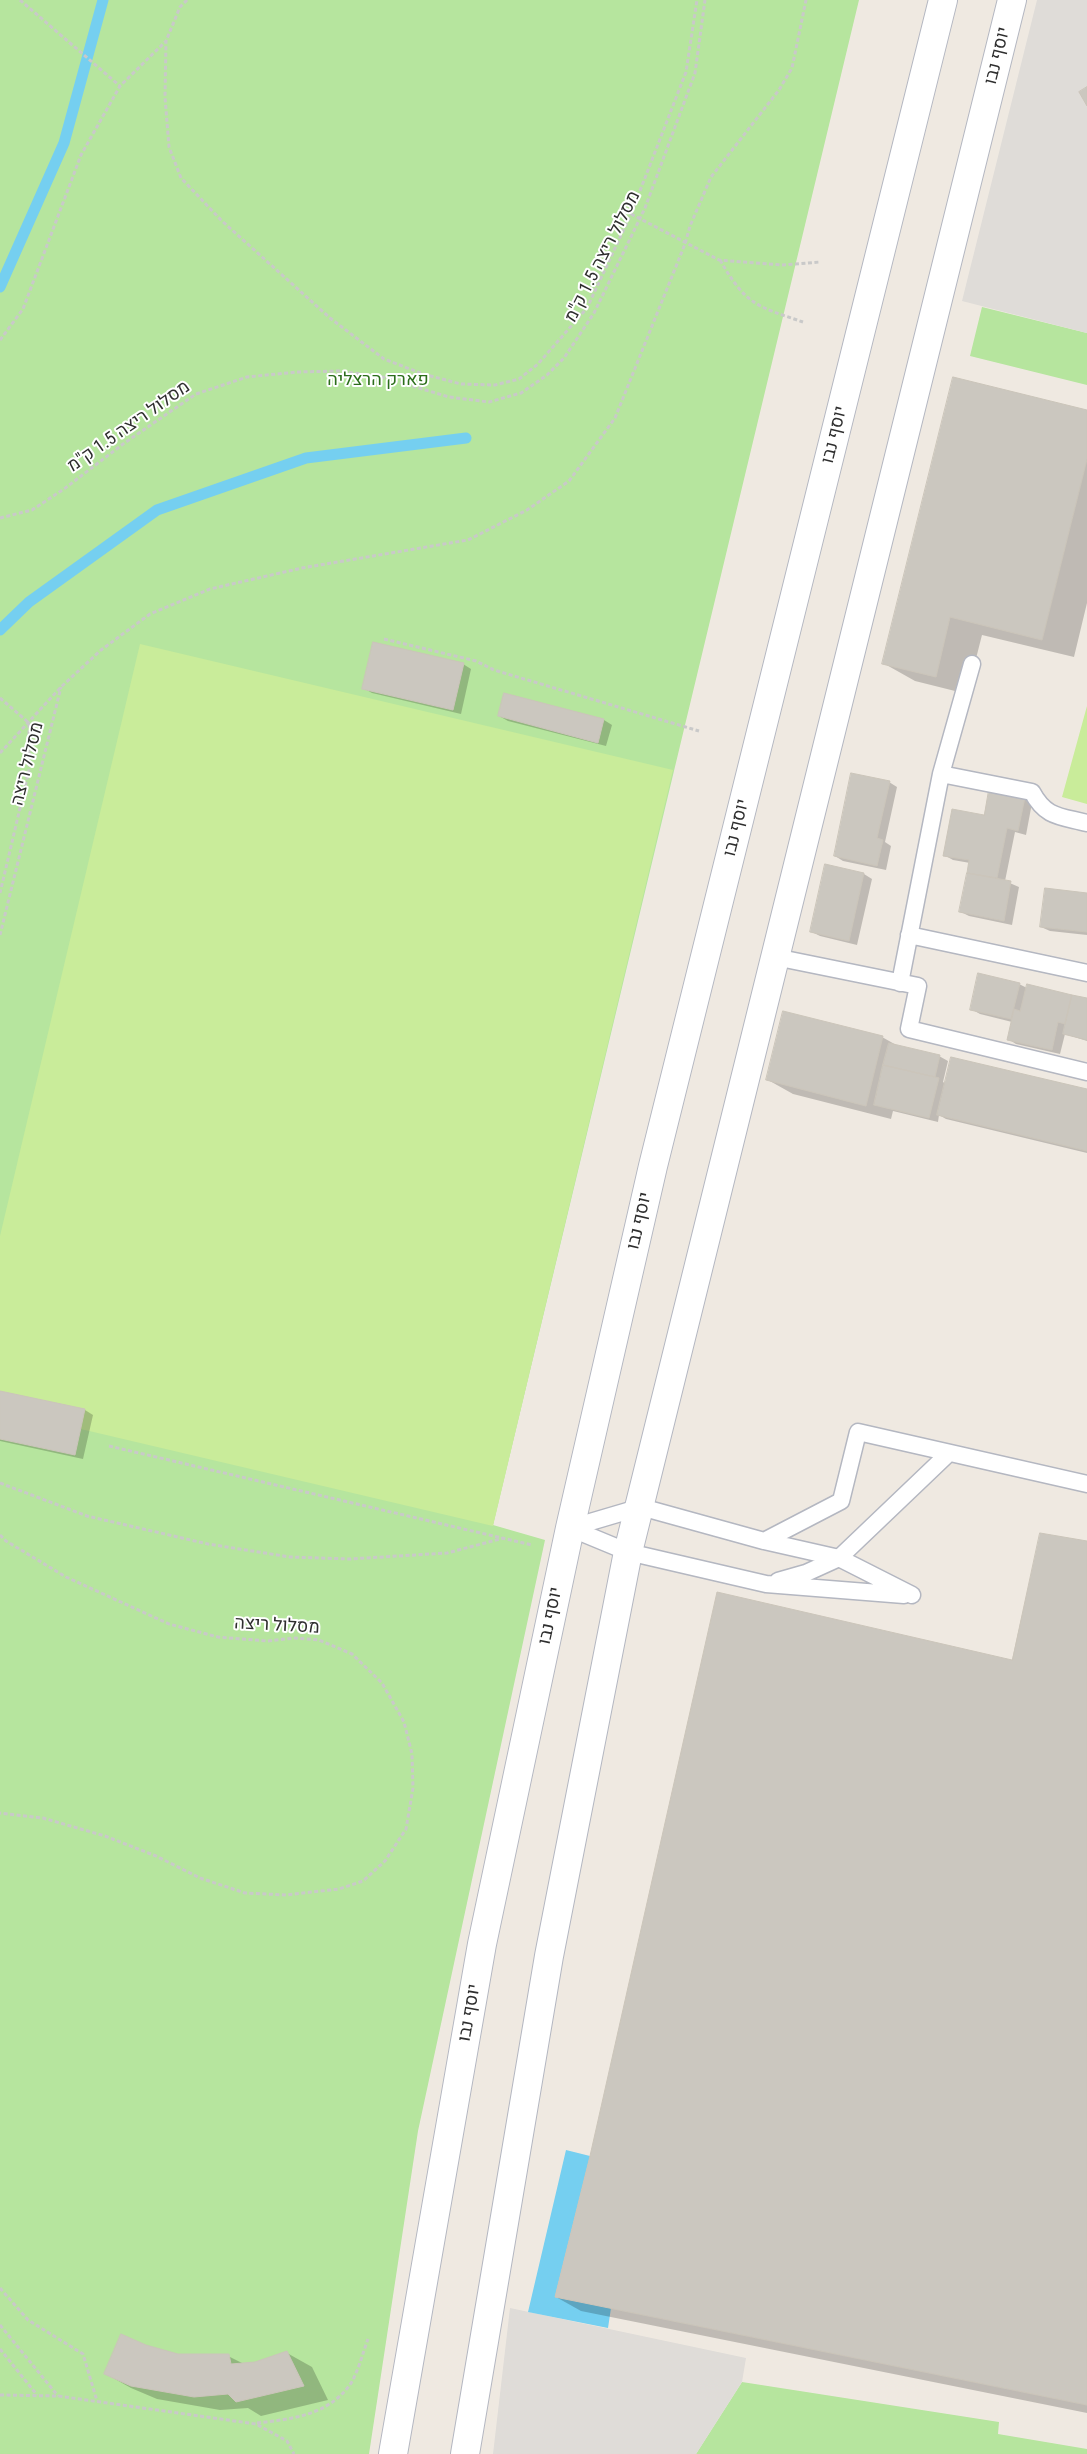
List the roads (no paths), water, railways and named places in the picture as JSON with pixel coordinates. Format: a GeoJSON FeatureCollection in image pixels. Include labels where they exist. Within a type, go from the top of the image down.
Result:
{"type":"FeatureCollection","features":[{"type":"Feature","properties":{"kind":"street","name":"יוסף נבו"},"geometry":{"type":"LineString","coordinates":[[393,2454],[482,1944],[567,1540],[653,1166],[944,0]]}},
{"type":"Feature","properties":{"kind":"street","name":"יוסף נבו"},"geometry":{"type":"LineString","coordinates":[[465,2454],[549,1956],[628,1552],[641,1507],[775,956],[1012,0]]}},
{"type":"Feature","properties":{"kind":"lane"},"geometry":{"type":"LineString","coordinates":[[900,983],[941,774],[972,664]]}},
{"type":"Feature","properties":{"kind":"lane"},"geometry":{"type":"LineString","coordinates":[[941,774],[1032,792],[1040,807],[1049,813],[1087,824]]}},
{"type":"Feature","properties":{"kind":"lane"},"geometry":{"type":"LineString","coordinates":[[909,935],[1087,973]]}},
{"type":"Feature","properties":{"kind":"lane"},"geometry":{"type":"LineString","coordinates":[[775,956],[918,986],[909,1029],[1087,1072]]}},
{"type":"Feature","properties":{"kind":"lane"},"geometry":{"type":"LineString","coordinates":[[764,1541],[842,1501],[858,1432],[1087,1484]]}},
{"type":"Feature","properties":{"kind":"lane"},"geometry":{"type":"LineString","coordinates":[[766,1584],[806,1573],[839,1558],[949,1453]]}},
{"type":"Feature","properties":{"kind":"lane"},"geometry":{"type":"LineString","coordinates":[[641,1507],[764,1541],[839,1558],[912,1596],[766,1584],[567,1540],[641,1507]]}},
{"type":"Feature","properties":{"kind":"water"},"geometry":{"type":"Polygon","coordinates":[[[566,2150],[590,2156],[555,2297],[611,2308],[608,2328],[528,2312],[566,2150]]]}},
{"type":"Feature","properties":{"kind":"waterway"},"geometry":{"type":"LineString","coordinates":[[0,287],[64,143],[103,0]]}},
{"type":"Feature","properties":{"kind":"waterway"},"geometry":{"type":"LineString","coordinates":[[0,630],[29,602],[157,510],[306,458],[466,438]]}},
{"type":"Feature","properties":{"kind":"park label","name":"פארק הרצליה"},"geometry":{"type":"Point","coordinates":[378,380]}}]}
